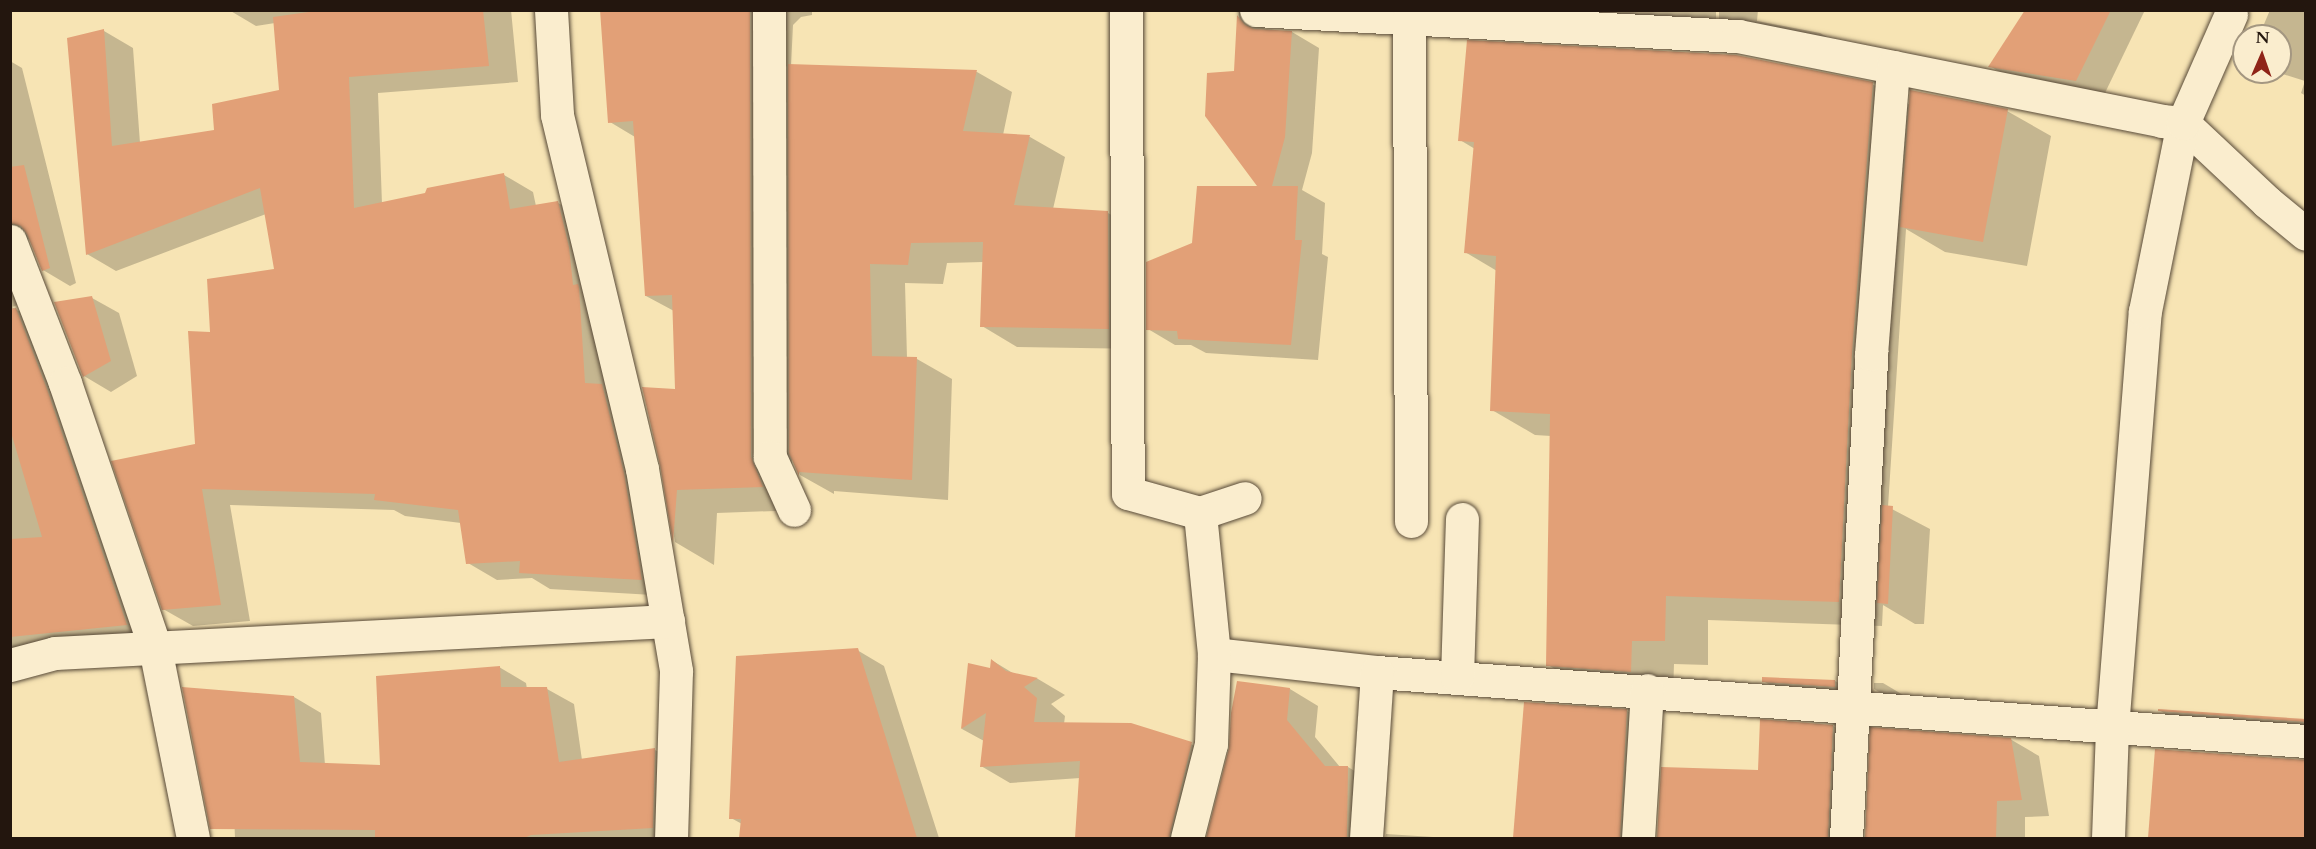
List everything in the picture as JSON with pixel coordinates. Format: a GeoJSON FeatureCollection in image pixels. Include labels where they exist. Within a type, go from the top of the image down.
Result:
{"type":"FeatureCollection","features":[{"type":"Feature","properties":{"kind":"street"},"geometry":{"type":"LineString","coordinates":[[552,10],[557,115],[642,469],[676,671],[671,838]]}},
{"type":"Feature","properties":{"kind":"street"},"geometry":{"type":"LineString","coordinates":[[769,10],[770,457],[794,510]]}},
{"type":"Feature","properties":{"kind":"street"},"geometry":{"type":"LineString","coordinates":[[1126,10],[1128,493],[1200,513],[1245,498]]}},
{"type":"Feature","properties":{"kind":"street"},"geometry":{"type":"LineString","coordinates":[[1256,10],[1738,36],[2162,121],[2183,123],[2267,202],[2306,234]]}},
{"type":"Feature","properties":{"kind":"street"},"geometry":{"type":"LineString","coordinates":[[2108,838],[2112,728],[2145,311],[2183,123],[2231,14]]}},
{"type":"Feature","properties":{"kind":"street"},"geometry":{"type":"LineString","coordinates":[[1409,19],[1411,521]]}},
{"type":"Feature","properties":{"kind":"street"},"geometry":{"type":"LineString","coordinates":[[1846,838],[1871,354],[1893,67]]}},
{"type":"Feature","properties":{"kind":"street"},"geometry":{"type":"LineString","coordinates":[[10,241],[65,383],[155,648],[193,838]]}},
{"type":"Feature","properties":{"kind":"street"},"geometry":{"type":"LineString","coordinates":[[1187,838],[1211,744],[1214,654],[1200,513]]}},
{"type":"Feature","properties":{"kind":"street"},"geometry":{"type":"LineString","coordinates":[[1457,677],[1462,519]]}},
{"type":"Feature","properties":{"kind":"street"},"geometry":{"type":"LineString","coordinates":[[10,664],[55,653],[668,621]]}},
{"type":"Feature","properties":{"kind":"street"},"geometry":{"type":"LineString","coordinates":[[1214,654],[1377,672],[1647,690],[1852,708],[2306,741]]}},
{"type":"Feature","properties":{"kind":"street"},"geometry":{"type":"LineString","coordinates":[[1366,838],[1377,672]]}},
{"type":"Feature","properties":{"kind":"street"},"geometry":{"type":"LineString","coordinates":[[1638,838],[1647,690]]}},
{"type":"Feature","properties":{"kind":"building"},"geometry":{"type":"Polygon","coordinates":[[[323,10],[483,10],[489,66],[349,77],[354,208],[425,193],[427,188],[504,173],[510,209],[558,201],[569,247],[573,285],[578,284],[579,287],[585,383],[602,384],[624,473],[642,580],[519,573],[520,561],[466,564],[458,510],[374,500],[375,494],[202,489],[221,605],[162,610],[111,461],[195,444],[188,331],[210,332],[207,279],[274,269],[260,188],[86,255],[67,38],[104,29],[112,146],[214,130],[212,104],[279,90],[273,17],[323,10]]]}},
{"type":"Feature","properties":{"kind":"building"},"geometry":{"type":"Polygon","coordinates":[[[600,10],[750,10],[751,457],[763,487],[677,490],[673,543],[660,465],[642,387],[675,389],[672,295],[645,296],[633,121],[608,123],[600,10]]]}},
{"type":"Feature","properties":{"kind":"building"},"geometry":{"type":"Polygon","coordinates":[[[2025,10],[2111,10],[2076,81],[1988,67],[2025,10]]]}},
{"type":"Feature","properties":{"kind":"building"},"geometry":{"type":"Polygon","coordinates":[[[1237,15],[1245,25],[1254,29],[1292,31],[1285,137],[1272,186],[1298,186],[1295,240],[1302,240],[1291,345],[1178,339],[1177,331],[1146,330],[1146,262],[1192,243],[1197,186],[1257,186],[1205,116],[1207,73],[1234,71],[1237,15]]]}},
{"type":"Feature","properties":{"kind":"building"},"geometry":{"type":"Polygon","coordinates":[[[1467,40],[1736,55],[1873,82],[1852,353],[1839,602],[1666,596],[1665,641],[1632,641],[1631,672],[1546,666],[1550,414],[1490,411],[1496,256],[1464,253],[1474,142],[1458,141],[1467,40]]]}},
{"type":"Feature","properties":{"kind":"building"},"geometry":{"type":"Polygon","coordinates":[[[788,64],[977,70],[963,131],[1030,135],[1014,205],[1108,211],[1109,329],[980,327],[983,242],[911,243],[908,265],[870,264],[872,356],[917,357],[912,480],[799,472],[799,476],[789,453],[788,64]]]}},
{"type":"Feature","properties":{"kind":"building"},"geometry":{"type":"Polygon","coordinates":[[[1910,90],[2008,109],[1983,242],[1900,227],[1910,90]]]}},
{"type":"Feature","properties":{"kind":"building"},"geometry":{"type":"Polygon","coordinates":[[[24,165],[50,268],[42,271],[27,234],[21,226],[10,223],[10,167],[24,165]]]}},
{"type":"Feature","properties":{"kind":"building"},"geometry":{"type":"Polygon","coordinates":[[[92,296],[111,361],[83,377],[54,302],[92,296]]]}},
{"type":"Feature","properties":{"kind":"building"},"geometry":{"type":"Polygon","coordinates":[[[16,308],[47,389],[127,625],[10,637],[10,539],[42,537],[10,429],[10,309],[16,308]]]}},
{"type":"Feature","properties":{"kind":"building"},"geometry":{"type":"Polygon","coordinates":[[[1882,505],[1893,506],[1888,604],[1877,603],[1882,505]]]}},
{"type":"Feature","properties":{"kind":"building"},"geometry":{"type":"Polygon","coordinates":[[[858,648],[917,838],[739,838],[741,819],[729,819],[736,656],[858,648]]]}},
{"type":"Feature","properties":{"kind":"building"},"geometry":{"type":"Polygon","coordinates":[[[991,659],[1006,671],[1038,678],[1024,687],[1037,698],[1034,722],[1131,723],[1192,742],[1169,838],[1075,838],[1080,761],[980,767],[986,713],[961,729],[968,663],[990,668],[991,659]]]}},
{"type":"Feature","properties":{"kind":"building"},"geometry":{"type":"Polygon","coordinates":[[[500,666],[501,687],[547,687],[559,762],[655,748],[653,828],[531,835],[524,838],[375,838],[375,830],[210,829],[182,687],[294,696],[300,762],[380,765],[376,676],[500,666]]]}},
{"type":"Feature","properties":{"kind":"building"},"geometry":{"type":"Polygon","coordinates":[[[1762,677],[1835,680],[1835,687],[1762,682],[1762,677]]]}},
{"type":"Feature","properties":{"kind":"building"},"geometry":{"type":"Polygon","coordinates":[[[1237,681],[1290,688],[1287,720],[1325,766],[1348,766],[1347,838],[1206,838],[1229,748],[1231,713],[1237,681]]]}},
{"type":"Feature","properties":{"kind":"building"},"geometry":{"type":"Polygon","coordinates":[[[1524,702],[1627,709],[1620,838],[1513,838],[1524,702]]]}},
{"type":"Feature","properties":{"kind":"building"},"geometry":{"type":"Polygon","coordinates":[[[2158,709],[2306,719],[2306,722],[2158,711],[2158,709]]]}},
{"type":"Feature","properties":{"kind":"building"},"geometry":{"type":"Polygon","coordinates":[[[1760,719],[1833,725],[1828,838],[1657,838],[1661,767],[1758,770],[1760,719]]]}},
{"type":"Feature","properties":{"kind":"building"},"geometry":{"type":"Polygon","coordinates":[[[1870,727],[2011,738],[2022,800],[1997,801],[1996,838],[1865,838],[1870,727]]]}},
{"type":"Feature","properties":{"kind":"building"},"geometry":{"type":"Polygon","coordinates":[[[2155,749],[2306,760],[2306,838],[2148,838],[2155,749]]]}}]}
